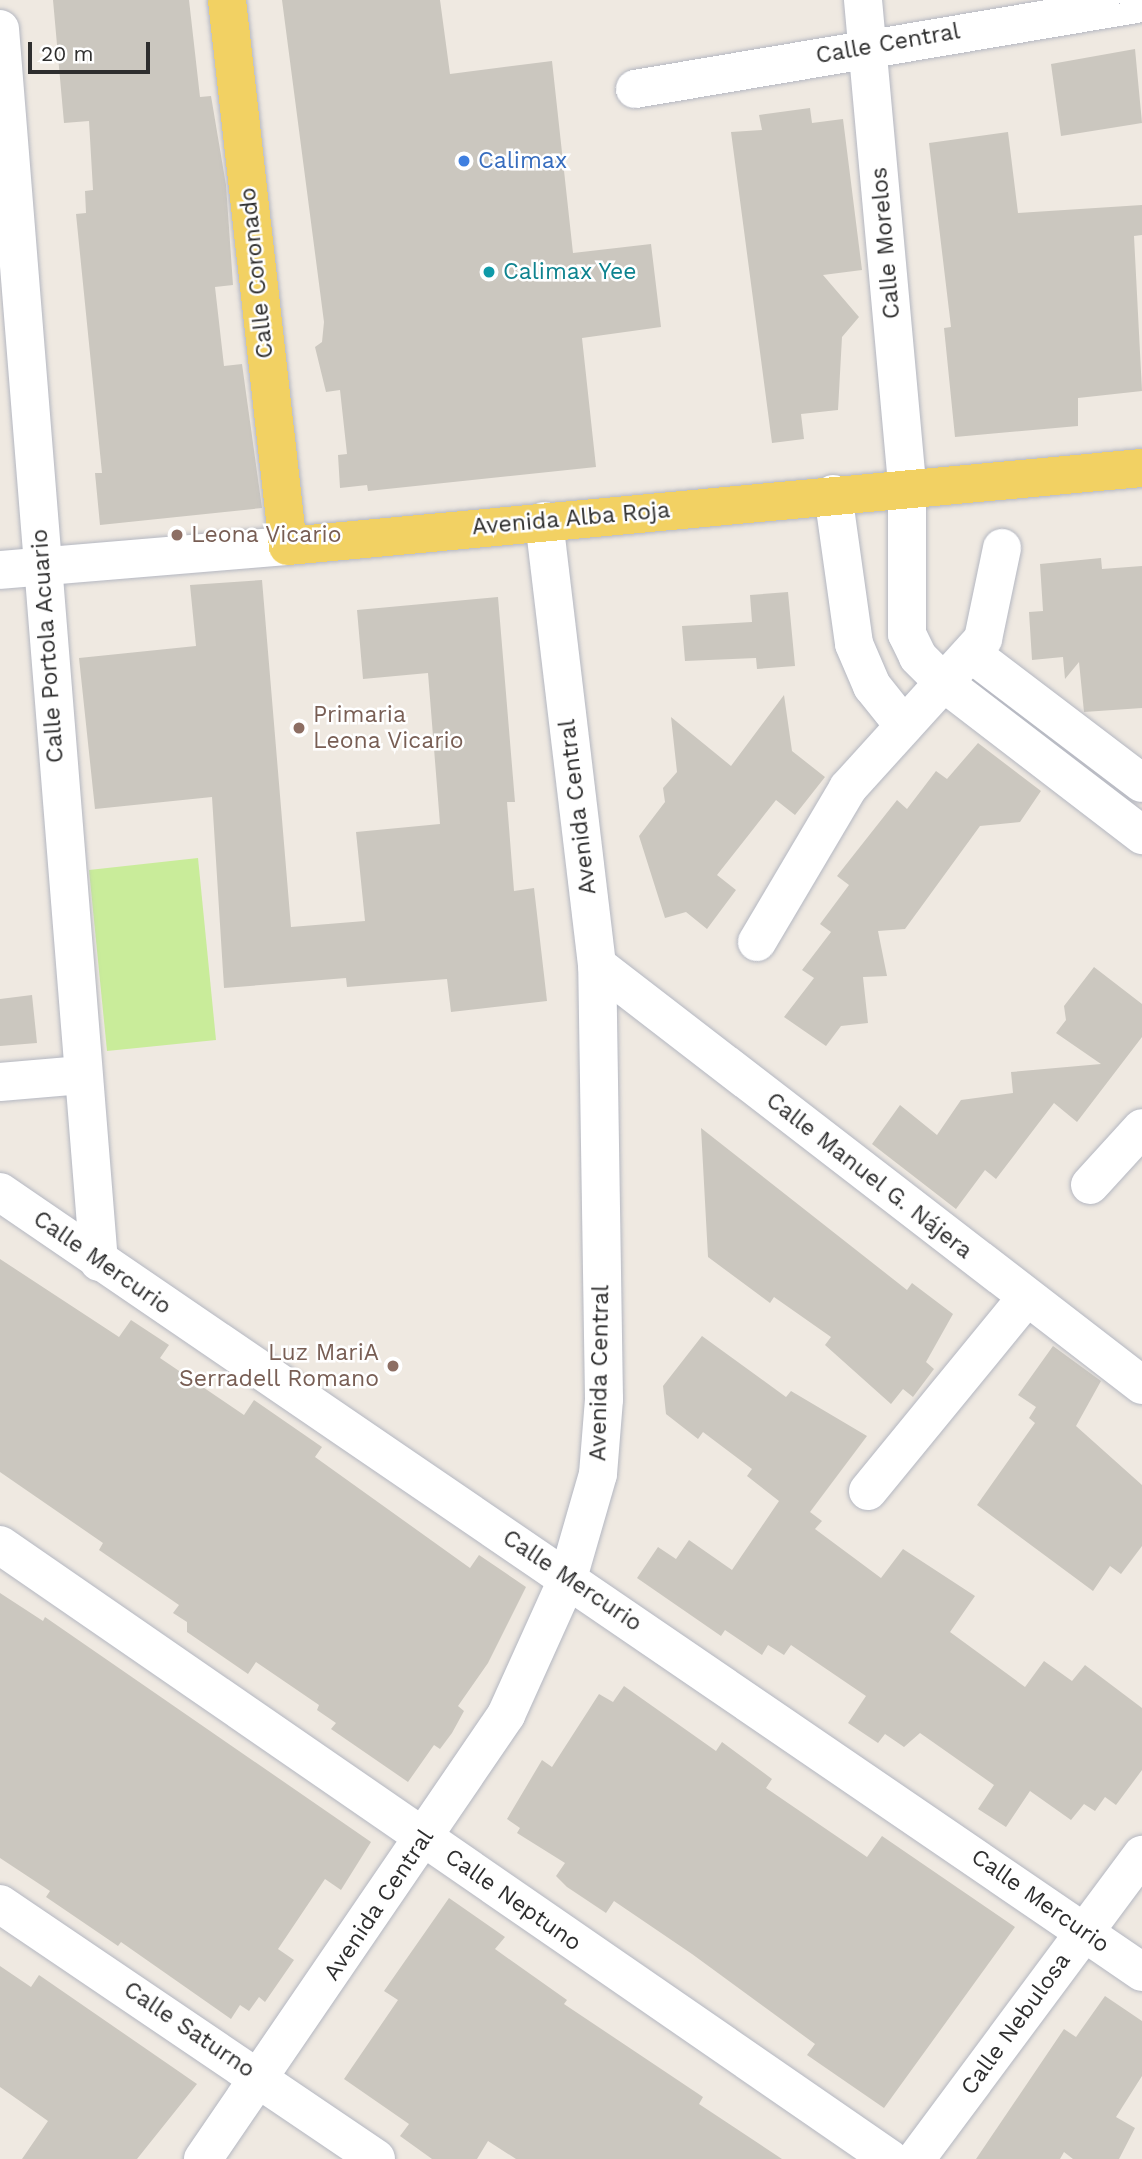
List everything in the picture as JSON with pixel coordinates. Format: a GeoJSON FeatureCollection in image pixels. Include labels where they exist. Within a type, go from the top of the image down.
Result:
{"type":"FeatureCollection","features":[{"type":"Feature","properties":{"kind":"main road","name":"Calle Coronado"},"geometry":{"type":"LineString","coordinates":[[227,0],[288,546]]}},
{"type":"Feature","properties":{"kind":"main road","name":"Avenida Alba Roja"},"geometry":{"type":"LineString","coordinates":[[288,546],[907,486],[1142,468]]}},
{"type":"Feature","properties":{"kind":"street","name":"Calle Morelos"},"geometry":{"type":"LineString","coordinates":[[863,0],[907,486],[907,634],[918,657],[944,683],[1142,835]]}},
{"type":"Feature","properties":{"kind":"street","name":"Calle Central"},"geometry":{"type":"LineString","coordinates":[[635,89],[869,47],[1142,3]]}},
{"type":"Feature","properties":{"kind":"street","name":"Calle Portola Acuario"},"geometry":{"type":"LineString","coordinates":[[0,29],[99,1262]]}},
{"type":"Feature","properties":{"kind":"street"},"geometry":{"type":"LineString","coordinates":[[833,494],[854,644],[872,686],[904,726]]}},
{"type":"Feature","properties":{"kind":"street","name":"Avenida Central"},"geometry":{"type":"LineString","coordinates":[[203,2159],[425,1839],[506,1715],[568,1578],[598,1474],[604,1399],[597,965],[544,521]]}},
{"type":"Feature","properties":{"kind":"street","name":"Avenida Alba Roja"},"geometry":{"type":"LineString","coordinates":[[0,570],[288,546]]}},
{"type":"Feature","properties":{"kind":"street"},"geometry":{"type":"LineString","coordinates":[[757,942],[848,788],[972,654],[989,619],[1002,548]]}},
{"type":"Feature","properties":{"kind":"street"},"geometry":{"type":"LineString","coordinates":[[972,654],[1142,783]]}},
{"type":"Feature","properties":{"kind":"street","name":"Calle Manuel G. Nájera"},"geometry":{"type":"LineString","coordinates":[[597,965],[1142,1385]]}},
{"type":"Feature","properties":{"kind":"street"},"geometry":{"type":"LineString","coordinates":[[0,1082],[82,1075]]}},
{"type":"Feature","properties":{"kind":"street"},"geometry":{"type":"LineString","coordinates":[[1090,1185],[1142,1128]]}},
{"type":"Feature","properties":{"kind":"street","name":"Calle Mercurio"},"geometry":{"type":"LineString","coordinates":[[0,1192],[1142,1972]]}},
{"type":"Feature","properties":{"kind":"street"},"geometry":{"type":"LineString","coordinates":[[868,1491],[1026,1298]]}},
{"type":"Feature","properties":{"kind":"street","name":"Calle Neptuno"},"geometry":{"type":"LineString","coordinates":[[0,1545],[890,2159]]}},
{"type":"Feature","properties":{"kind":"street","name":"Calle Nebulosa"},"geometry":{"type":"LineString","coordinates":[[916,2159],[1142,1855]]}},
{"type":"Feature","properties":{"kind":"street","name":"Calle Saturno"},"geometry":{"type":"LineString","coordinates":[[0,1904],[261,2078],[376,2159]]}},
{"type":"Feature","properties":{"kind":"green space"},"geometry":{"type":"Polygon","coordinates":[[[198,858],[216,1040],[107,1051],[89,870],[198,858]]]}},
{"type":"Feature","properties":{"kind":"building"},"geometry":{"type":"Polygon","coordinates":[[[53,0],[189,0],[200,97],[211,96],[226,185],[233,285],[215,287],[224,366],[242,364],[262,508],[100,525],[95,473],[102,473],[76,214],[86,213],[85,191],[93,190],[89,121],[64,123],[53,0]]]}},
{"type":"Feature","properties":{"kind":"building","name":"Calimax Yee"},"geometry":{"type":"Polygon","coordinates":[[[282,0],[440,0],[450,74],[552,61],[573,253],[651,244],[661,327],[582,338],[596,467],[368,491],[367,485],[340,488],[338,455],[347,454],[340,390],[326,392],[315,347],[322,342],[324,322],[282,0]]]}},
{"type":"Feature","properties":{"kind":"building"},"geometry":{"type":"Polygon","coordinates":[[[1135,49],[1142,123],[1061,136],[1051,64],[1135,49]]]}},
{"type":"Feature","properties":{"kind":"building"},"geometry":{"type":"Polygon","coordinates":[[[810,108],[812,123],[843,119],[862,270],[823,275],[859,317],[842,337],[838,410],[801,414],[804,439],[772,443],[731,132],[762,130],[759,115],[810,108]]]}},
{"type":"Feature","properties":{"kind":"building"},"geometry":{"type":"Polygon","coordinates":[[[1008,132],[1018,213],[1142,205],[1142,235],[1134,236],[1142,391],[1078,398],[1078,426],[955,437],[944,328],[951,327],[929,143],[1008,132]]]}},
{"type":"Feature","properties":{"kind":"building"},"geometry":{"type":"Polygon","coordinates":[[[1101,558],[1102,569],[1142,566],[1142,708],[1084,712],[1079,662],[1065,679],[1063,657],[1032,660],[1029,612],[1043,611],[1040,564],[1101,558]]]}},
{"type":"Feature","properties":{"kind":"building"},"geometry":{"type":"Polygon","coordinates":[[[262,580],[291,927],[365,921],[356,832],[440,824],[428,673],[363,679],[357,610],[498,597],[515,802],[507,802],[514,891],[534,888],[547,1001],[451,1012],[447,979],[347,987],[346,978],[224,988],[212,797],[95,809],[79,658],[196,646],[190,585],[262,580]]]}},
{"type":"Feature","properties":{"kind":"building"},"geometry":{"type":"Polygon","coordinates":[[[788,592],[795,666],[757,669],[756,658],[685,661],[682,626],[752,622],[750,595],[788,592]]]}},
{"type":"Feature","properties":{"kind":"building"},"geometry":{"type":"Polygon","coordinates":[[[784,695],[792,751],[825,777],[795,815],[776,800],[717,875],[736,890],[707,929],[686,912],[665,918],[639,836],[665,802],[663,788],[677,772],[671,717],[731,766],[784,695]]]}},
{"type":"Feature","properties":{"kind":"building"},"geometry":{"type":"Polygon","coordinates":[[[978,743],[1041,791],[1020,822],[980,826],[905,929],[878,931],[887,976],[863,977],[868,1023],[841,1026],[826,1046],[784,1017],[814,978],[802,970],[831,932],[820,924],[849,885],[837,876],[897,800],[907,809],[936,771],[947,779],[978,743]]]}},
{"type":"Feature","properties":{"kind":"building"},"geometry":{"type":"Polygon","coordinates":[[[1094,967],[1142,1004],[1142,1037],[1077,1122],[1054,1103],[996,1179],[985,1170],[956,1209],[872,1144],[900,1105],[937,1135],[961,1100],[1013,1093],[1011,1072],[1101,1064],[1056,1033],[1066,1020],[1064,1006],[1094,967]]]}},
{"type":"Feature","properties":{"kind":"building"},"geometry":{"type":"Polygon","coordinates":[[[32,995],[37,1043],[0,1046],[0,999],[32,995]]]}},
{"type":"Feature","properties":{"kind":"building"},"geometry":{"type":"Polygon","coordinates":[[[701,1128],[907,1290],[912,1283],[953,1314],[926,1362],[934,1369],[913,1397],[903,1389],[891,1404],[825,1345],[831,1337],[774,1297],[770,1303],[708,1257],[701,1128]]]}},
{"type":"Feature","properties":{"kind":"building"},"geometry":{"type":"Polygon","coordinates":[[[0,1259],[119,1337],[131,1320],[169,1345],[160,1358],[244,1415],[254,1400],[322,1447],[315,1457],[470,1568],[479,1555],[526,1587],[488,1663],[458,1706],[464,1711],[452,1733],[440,1749],[434,1745],[408,1782],[331,1729],[336,1723],[317,1710],[319,1705],[256,1662],[248,1674],[187,1632],[187,1622],[173,1613],[179,1605],[99,1550],[103,1543],[0,1472],[0,1259]]]}},
{"type":"Feature","properties":{"kind":"building"},"geometry":{"type":"Polygon","coordinates":[[[702,1336],[786,1397],[791,1391],[867,1436],[810,1512],[822,1521],[815,1529],[881,1578],[903,1549],[975,1596],[950,1632],[1025,1687],[1044,1661],[1072,1681],[1085,1665],[1142,1708],[1142,1770],[1116,1805],[1105,1797],[1095,1811],[1084,1804],[1071,1820],[1030,1791],[1006,1827],[978,1809],[994,1785],[920,1733],[904,1747],[885,1734],[878,1743],[848,1723],[866,1696],[791,1645],[784,1655],[768,1645],[762,1655],[725,1630],[721,1636],[637,1578],[658,1547],[676,1559],[689,1540],[732,1570],[779,1501],[747,1476],[752,1469],[703,1432],[698,1439],[666,1414],[663,1386],[702,1336]]]}},
{"type":"Feature","properties":{"kind":"building"},"geometry":{"type":"Polygon","coordinates":[[[1053,1346],[1101,1381],[1076,1426],[1142,1485],[1142,1546],[1121,1574],[1110,1566],[1093,1591],[977,1505],[1035,1423],[1029,1418],[1036,1407],[1018,1395],[1053,1346]]]}},
{"type":"Feature","properties":{"kind":"building"},"geometry":{"type":"Polygon","coordinates":[[[0,1593],[43,1621],[45,1617],[371,1842],[341,1890],[325,1879],[278,1949],[294,1960],[265,2002],[259,1997],[249,2011],[240,2005],[231,2019],[121,1942],[118,1946],[46,1897],[50,1891],[0,1858],[0,1593]]]}},
{"type":"Feature","properties":{"kind":"building"},"geometry":{"type":"Polygon","coordinates":[[[624,1686],[716,1751],[722,1742],[772,1779],[766,1788],[867,1857],[882,1836],[1015,1927],[884,2108],[807,2055],[815,2044],[692,1954],[614,1901],[606,1913],[567,1887],[556,1876],[565,1863],[517,1833],[520,1828],[507,1819],[542,1760],[552,1767],[599,1694],[613,1702],[624,1686]]]}},
{"type":"Feature","properties":{"kind":"building"},"geometry":{"type":"Polygon","coordinates":[[[449,1898],[505,1937],[495,1949],[567,2000],[564,2004],[703,2097],[699,2104],[782,2159],[516,2159],[488,2141],[477,2159],[432,2159],[400,2136],[409,2124],[344,2079],[398,2000],[384,1991],[449,1898]]]}},
{"type":"Feature","properties":{"kind":"building"},"geometry":{"type":"Polygon","coordinates":[[[0,1966],[31,1987],[39,1975],[197,2084],[137,2159],[22,2159],[48,2121],[0,2087],[0,1966]]]}},
{"type":"Feature","properties":{"kind":"building"},"geometry":{"type":"Polygon","coordinates":[[[1105,1996],[1142,2021],[1142,2076],[1116,2117],[1135,2128],[1119,2159],[1073,2159],[1064,2152],[1060,2159],[976,2159],[1064,2029],[1076,2037],[1105,1996]]]}},
{"type":"Feature","properties":{"kind":"place","name":"Calimax"},"geometry":{"type":"Point","coordinates":[464,161]}},
{"type":"Feature","properties":{"kind":"place","name":"Calimax Yee"},"geometry":{"type":"Point","coordinates":[489,272]}},
{"type":"Feature","properties":{"kind":"place","name":"Leona Vicario"},"geometry":{"type":"Point","coordinates":[177,535]}},
{"type":"Feature","properties":{"kind":"place","name":"Primaria Leona Vicario"},"geometry":{"type":"Point","coordinates":[299,728]}},
{"type":"Feature","properties":{"kind":"place","name":"Luz MariA Serradell Romano"},"geometry":{"type":"Point","coordinates":[393,1366]}}]}
